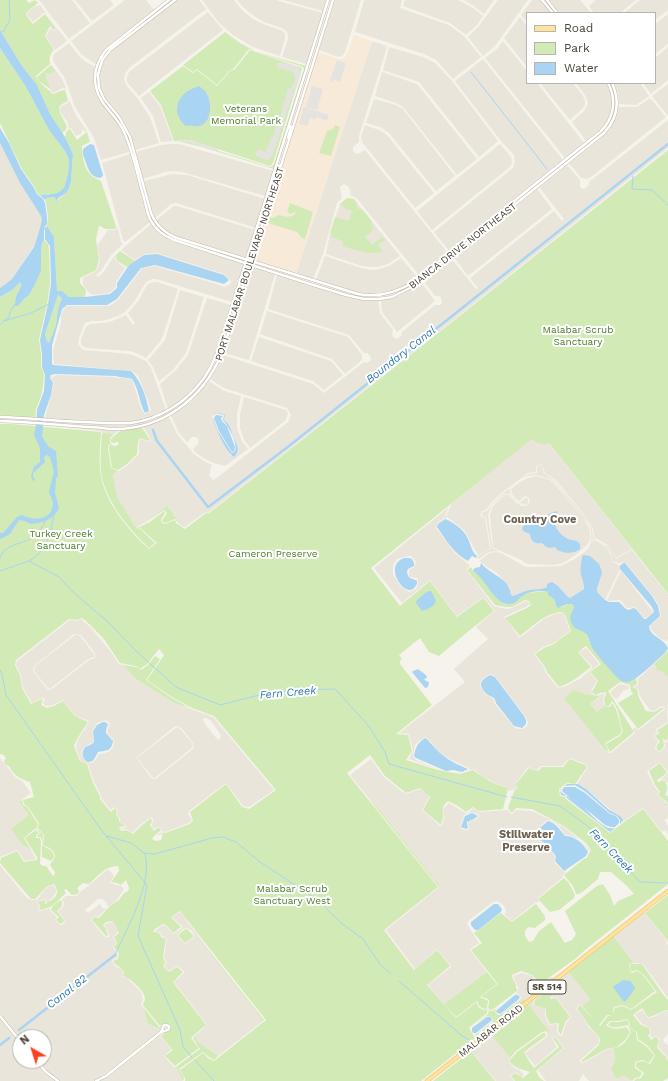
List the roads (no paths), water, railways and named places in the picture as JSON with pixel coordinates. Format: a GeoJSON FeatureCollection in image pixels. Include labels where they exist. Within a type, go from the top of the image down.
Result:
{"type":"FeatureCollection","features":[{"type":"Feature","properties":{"kind":"main road","name":"MALABAR ROAD"},"geometry":{"type":"LineString","coordinates":[[427,1081],[668,891]]}},
{"type":"Feature","properties":{"kind":"street"},"geometry":{"type":"LineString","coordinates":[[169,0],[108,48],[103,54],[98,61],[94,78],[96,90],[101,102],[119,123],[126,137],[148,213],[156,228],[174,240],[246,261]]}},
{"type":"Feature","properties":{"kind":"street"},"geometry":{"type":"LineString","coordinates":[[175,0],[107,53],[101,63],[99,71],[99,88],[104,99],[119,117],[130,137],[151,213],[159,226],[169,235],[251,263]]}},
{"type":"Feature","properties":{"kind":"street","name":"PORT MALABAR BOULEVARD NORTHEAST"},"geometry":{"type":"LineString","coordinates":[[0,417],[113,423],[147,420],[168,411],[188,397],[205,377],[218,352],[328,0]]}},
{"type":"Feature","properties":{"kind":"street","name":"PORT MALABAR BOULEVARD NORTHEAST"},"geometry":{"type":"LineString","coordinates":[[0,421],[110,429],[132,427],[169,415],[191,400],[209,380],[222,353],[333,0]]}},
{"type":"Feature","properties":{"kind":"street"},"geometry":{"type":"LineString","coordinates":[[542,0],[552,12]]}},
{"type":"Feature","properties":{"kind":"street"},"geometry":{"type":"LineString","coordinates":[[547,0],[556,12]]}},
{"type":"Feature","properties":{"kind":"street","name":"BIANCA DRIVE NORTHEAST"},"geometry":{"type":"LineString","coordinates":[[251,263],[358,294],[378,295],[392,293],[404,288],[603,129],[610,118],[613,109],[613,97],[608,84]]}},
{"type":"Feature","properties":{"kind":"street","name":"BIANCA DRIVE NORTHEAST"},"geometry":{"type":"LineString","coordinates":[[251,263],[317,286],[364,299],[392,297],[406,291],[604,133],[614,119],[616,110],[616,94],[612,84]]}},
{"type":"Feature","properties":{"kind":"street"},"geometry":{"type":"LineString","coordinates":[[299,109],[298,104],[300,89]]}},
{"type":"Feature","properties":{"kind":"street"},"geometry":{"type":"LineString","coordinates":[[294,109],[292,123],[294,126]]}},
{"type":"Feature","properties":{"kind":"street"},"geometry":{"type":"LineString","coordinates":[[288,144],[291,127],[289,125]]}},
{"type":"Feature","properties":{"kind":"street"},"geometry":{"type":"LineString","coordinates":[[285,138],[283,151],[285,153]]}},
{"type":"Feature","properties":{"kind":"street"},"geometry":{"type":"LineString","coordinates":[[0,1016],[12,1031]]}},
{"type":"Feature","properties":{"kind":"street"},"geometry":{"type":"LineString","coordinates":[[96,1081],[112,1071],[161,1032]]}},
{"type":"Feature","properties":{"kind":"street"},"geometry":{"type":"LineString","coordinates":[[44,1069],[58,1081]]}},
{"type":"Feature","properties":{"kind":"water"},"geometry":{"type":"Polygon","coordinates":[[[0,30],[22,66],[37,85],[50,114],[65,137],[73,154],[69,188],[66,193],[58,198],[56,202],[55,197],[46,198],[45,200],[40,195],[53,194],[64,188],[68,174],[69,160],[65,151],[49,130],[26,87],[0,48],[0,30]]]}},
{"type":"Feature","properties":{"kind":"water"},"geometry":{"type":"Polygon","coordinates":[[[199,86],[208,96],[210,110],[208,119],[202,125],[186,126],[178,115],[177,106],[181,98],[186,93],[199,86]]]}},
{"type":"Feature","properties":{"kind":"water"},"geometry":{"type":"Polygon","coordinates":[[[0,128],[21,169],[37,194],[43,199],[47,217],[47,224],[44,228],[44,240],[41,251],[41,271],[29,295],[18,306],[15,306],[16,296],[21,283],[0,297],[0,288],[12,279],[34,247],[42,220],[20,183],[0,143],[0,128]]]}},
{"type":"Feature","properties":{"kind":"water"},"geometry":{"type":"Polygon","coordinates":[[[90,144],[94,145],[103,175],[100,178],[94,176],[88,169],[83,155],[85,147],[90,144]]]}},
{"type":"Feature","properties":{"kind":"water"},"geometry":{"type":"Polygon","coordinates":[[[47,226],[54,237],[57,291],[62,291],[69,297],[110,294],[117,288],[117,283],[129,265],[144,255],[157,254],[224,275],[229,280],[224,284],[155,265],[141,268],[117,299],[107,305],[67,305],[62,309],[52,345],[52,364],[131,371],[141,385],[149,411],[145,413],[132,379],[116,376],[51,375],[50,378],[53,383],[51,395],[44,415],[42,437],[49,447],[56,451],[58,477],[56,478],[55,493],[59,508],[53,516],[42,522],[32,524],[19,520],[10,534],[1,539],[0,533],[3,533],[17,517],[22,515],[28,518],[43,518],[50,513],[53,505],[49,492],[54,471],[50,457],[47,455],[44,457],[45,462],[33,473],[35,480],[33,481],[31,476],[34,467],[40,462],[40,448],[34,435],[37,410],[44,391],[45,375],[42,367],[40,340],[51,284],[50,246],[45,239],[45,228],[47,226]],[[58,295],[45,334],[49,343],[56,325],[58,309],[62,298],[58,295]]]}},
{"type":"Feature","properties":{"kind":"water"},"geometry":{"type":"Polygon","coordinates":[[[217,413],[225,415],[224,420],[230,427],[238,447],[234,457],[224,445],[213,420],[213,418],[218,431],[232,453],[236,448],[234,440],[223,420],[224,415],[217,413]]]}},
{"type":"Feature","properties":{"kind":"water"},"geometry":{"type":"Polygon","coordinates":[[[216,415],[223,416],[221,418],[222,421],[227,426],[235,447],[234,451],[232,452],[219,431],[214,418],[216,415]]]}},
{"type":"Feature","properties":{"kind":"water"},"geometry":{"type":"Polygon","coordinates":[[[557,511],[558,517],[554,520],[554,523],[560,534],[565,538],[579,542],[580,549],[565,553],[559,551],[555,547],[551,548],[542,543],[534,542],[531,539],[530,534],[523,531],[522,528],[525,524],[540,523],[548,514],[557,511]]]}},
{"type":"Feature","properties":{"kind":"water"},"geometry":{"type":"Polygon","coordinates":[[[445,519],[463,531],[473,552],[477,556],[476,558],[472,556],[468,561],[459,555],[451,546],[437,527],[438,524],[445,519]]]}},
{"type":"Feature","properties":{"kind":"water"},"geometry":{"type":"Polygon","coordinates":[[[583,555],[590,556],[599,564],[602,573],[597,592],[605,600],[609,602],[619,602],[629,610],[633,608],[636,609],[644,619],[654,612],[652,607],[620,569],[620,566],[625,563],[652,596],[658,606],[660,616],[649,626],[652,633],[668,648],[666,652],[653,664],[631,681],[623,682],[619,679],[593,649],[587,635],[573,625],[570,618],[574,607],[572,604],[567,604],[558,608],[554,599],[548,595],[548,592],[545,591],[526,594],[514,603],[508,604],[502,602],[492,593],[473,570],[480,567],[481,563],[507,584],[511,595],[513,596],[528,590],[545,588],[547,587],[547,584],[552,582],[570,598],[584,589],[581,575],[581,562],[583,555]]]}},
{"type":"Feature","properties":{"kind":"water"},"geometry":{"type":"Polygon","coordinates":[[[404,558],[412,559],[414,563],[414,566],[408,569],[407,572],[409,577],[417,581],[417,584],[411,590],[402,586],[396,577],[395,571],[398,561],[404,558]]]}},
{"type":"Feature","properties":{"kind":"water"},"geometry":{"type":"Polygon","coordinates":[[[431,591],[436,601],[429,609],[422,611],[416,603],[417,600],[431,591]]]}},
{"type":"Feature","properties":{"kind":"water"},"geometry":{"type":"Polygon","coordinates":[[[418,669],[426,675],[427,678],[424,679],[429,682],[428,687],[425,688],[412,672],[418,669]]]}},
{"type":"Feature","properties":{"kind":"water"},"geometry":{"type":"Polygon","coordinates":[[[490,675],[495,677],[524,716],[526,724],[522,728],[514,726],[496,703],[494,698],[487,695],[483,690],[481,683],[490,675]]]}},
{"type":"Feature","properties":{"kind":"water"},"geometry":{"type":"Polygon","coordinates":[[[103,722],[108,724],[106,733],[113,741],[112,745],[108,750],[98,752],[93,761],[87,762],[83,757],[83,751],[85,747],[94,742],[93,731],[97,725],[103,722]]]}},
{"type":"Feature","properties":{"kind":"water"},"geometry":{"type":"Polygon","coordinates":[[[425,738],[445,757],[468,769],[462,772],[453,770],[446,771],[416,758],[414,756],[416,747],[425,738]]]}},
{"type":"Feature","properties":{"kind":"water"},"geometry":{"type":"Polygon","coordinates":[[[567,784],[578,784],[586,789],[608,809],[621,817],[623,820],[620,824],[620,820],[617,816],[610,813],[586,792],[575,785],[565,786],[567,784]]]}},
{"type":"Feature","properties":{"kind":"water"},"geometry":{"type":"Polygon","coordinates":[[[564,787],[575,787],[585,793],[610,814],[616,816],[619,823],[615,827],[605,825],[562,791],[564,787]]]}},
{"type":"Feature","properties":{"kind":"water"},"geometry":{"type":"Polygon","coordinates":[[[566,796],[579,803],[602,825],[609,828],[615,828],[610,832],[566,796]]]}},
{"type":"Feature","properties":{"kind":"water"},"geometry":{"type":"Polygon","coordinates":[[[472,813],[478,816],[467,822],[467,829],[461,827],[465,816],[472,813]]]}},
{"type":"Feature","properties":{"kind":"water"},"geometry":{"type":"Polygon","coordinates":[[[548,821],[556,825],[565,836],[572,837],[578,841],[588,852],[586,856],[564,871],[555,861],[556,856],[547,845],[534,835],[535,832],[548,821]]]}},
{"type":"Feature","properties":{"kind":"water"},"geometry":{"type":"Polygon","coordinates":[[[494,904],[498,904],[502,909],[501,912],[478,930],[475,930],[471,925],[471,922],[494,904]]]}},
{"type":"Feature","properties":{"kind":"water"},"geometry":{"type":"Polygon","coordinates":[[[623,980],[630,981],[635,987],[631,995],[624,1002],[613,987],[623,980]]]}},
{"type":"Feature","properties":{"kind":"water"},"geometry":{"type":"Polygon","coordinates":[[[515,995],[520,997],[518,1000],[500,1014],[496,1012],[497,1010],[515,995]]]}},
{"type":"Feature","properties":{"kind":"water"},"geometry":{"type":"Polygon","coordinates":[[[487,1017],[490,1017],[492,1020],[476,1033],[473,1033],[472,1028],[487,1017]]]}},
{"type":"Feature","properties":{"kind":"waterway"},"geometry":{"type":"LineString","coordinates":[[0,32],[3,32],[10,20],[9,0]]}},
{"type":"Feature","properties":{"kind":"waterway"},"geometry":{"type":"LineString","coordinates":[[471,72],[547,169]]}},
{"type":"Feature","properties":{"kind":"waterway","name":"Boundary Canal"},"geometry":{"type":"LineString","coordinates":[[153,430],[157,441],[208,507],[289,446],[668,144]]}},
{"type":"Feature","properties":{"kind":"waterway"},"geometry":{"type":"LineString","coordinates":[[633,176],[632,189],[652,190],[668,205]]}},
{"type":"Feature","properties":{"kind":"waterway"},"geometry":{"type":"LineString","coordinates":[[4,321],[9,317],[15,304]]}},
{"type":"Feature","properties":{"kind":"waterway"},"geometry":{"type":"LineString","coordinates":[[0,325],[4,321],[31,313],[49,304]]}},
{"type":"Feature","properties":{"kind":"waterway","name":"Fern Creek"},"geometry":{"type":"LineString","coordinates":[[29,561],[44,547],[50,534],[54,514]]}},
{"type":"Feature","properties":{"kind":"waterway"},"geometry":{"type":"LineString","coordinates":[[0,558],[5,550],[29,540],[35,535],[41,529],[46,519]]}},
{"type":"Feature","properties":{"kind":"waterway","name":"Fern Creek"},"geometry":{"type":"LineString","coordinates":[[0,571],[29,561],[59,577],[73,592],[109,623],[136,651],[176,687],[220,705],[263,694],[297,690],[335,689],[368,725],[385,752],[389,764],[507,797]]}},
{"type":"Feature","properties":{"kind":"waterway"},"geometry":{"type":"LineString","coordinates":[[0,670],[6,695],[102,831],[147,885],[138,936],[180,1030],[183,1047],[192,1057]]}},
{"type":"Feature","properties":{"kind":"waterway","name":"Fern Creek"},"geometry":{"type":"LineString","coordinates":[[511,797],[560,806],[593,830],[640,882],[668,883]]}},
{"type":"Feature","properties":{"kind":"waterway"},"geometry":{"type":"LineString","coordinates":[[107,836],[131,843],[144,853],[155,854],[212,838],[223,837],[236,842],[260,862],[318,900],[340,922],[363,939],[379,963],[391,974]]}},
{"type":"Feature","properties":{"kind":"waterway"},"geometry":{"type":"LineString","coordinates":[[115,955],[138,906],[145,879],[145,854]]}},
{"type":"Feature","properties":{"kind":"waterway","name":"Canal 82"},"geometry":{"type":"LineString","coordinates":[[20,1029],[115,955]]}},
{"type":"Feature","properties":{"kind":"waterway"},"geometry":{"type":"LineString","coordinates":[[399,981],[461,1035],[473,1042]]}},
{"type":"Feature","properties":{"kind":"waterway","name":"Canal 82"},"geometry":{"type":"LineString","coordinates":[[0,1045],[9,1038]]}},
{"type":"Feature","properties":{"kind":"waterway"},"geometry":{"type":"LineString","coordinates":[[195,1060],[214,1081]]}},
{"type":"Feature","properties":{"kind":"district","name":"Country Cove"},"geometry":{"type":"Point","coordinates":[540,520]}},
{"type":"Feature","properties":{"kind":"district","name":"Stillwater Preserve"},"geometry":{"type":"Point","coordinates":[526,841]}},
{"type":"Feature","properties":{"kind":"park label","name":"Veterans Memorial Park"},"geometry":{"type":"Point","coordinates":[246,114]}},
{"type":"Feature","properties":{"kind":"park label","name":"Malabar Scrub Sanctuary"},"geometry":{"type":"Point","coordinates":[578,336]}},
{"type":"Feature","properties":{"kind":"park label","name":"Turkey Creek Sanctuary"},"geometry":{"type":"Point","coordinates":[61,540]}},
{"type":"Feature","properties":{"kind":"park label","name":"Cameron Preserve"},"geometry":{"type":"Point","coordinates":[273,554]}},
{"type":"Feature","properties":{"kind":"park label","name":"Malabar Scrub Sanctuary West"},"geometry":{"type":"Point","coordinates":[292,894]}}]}
